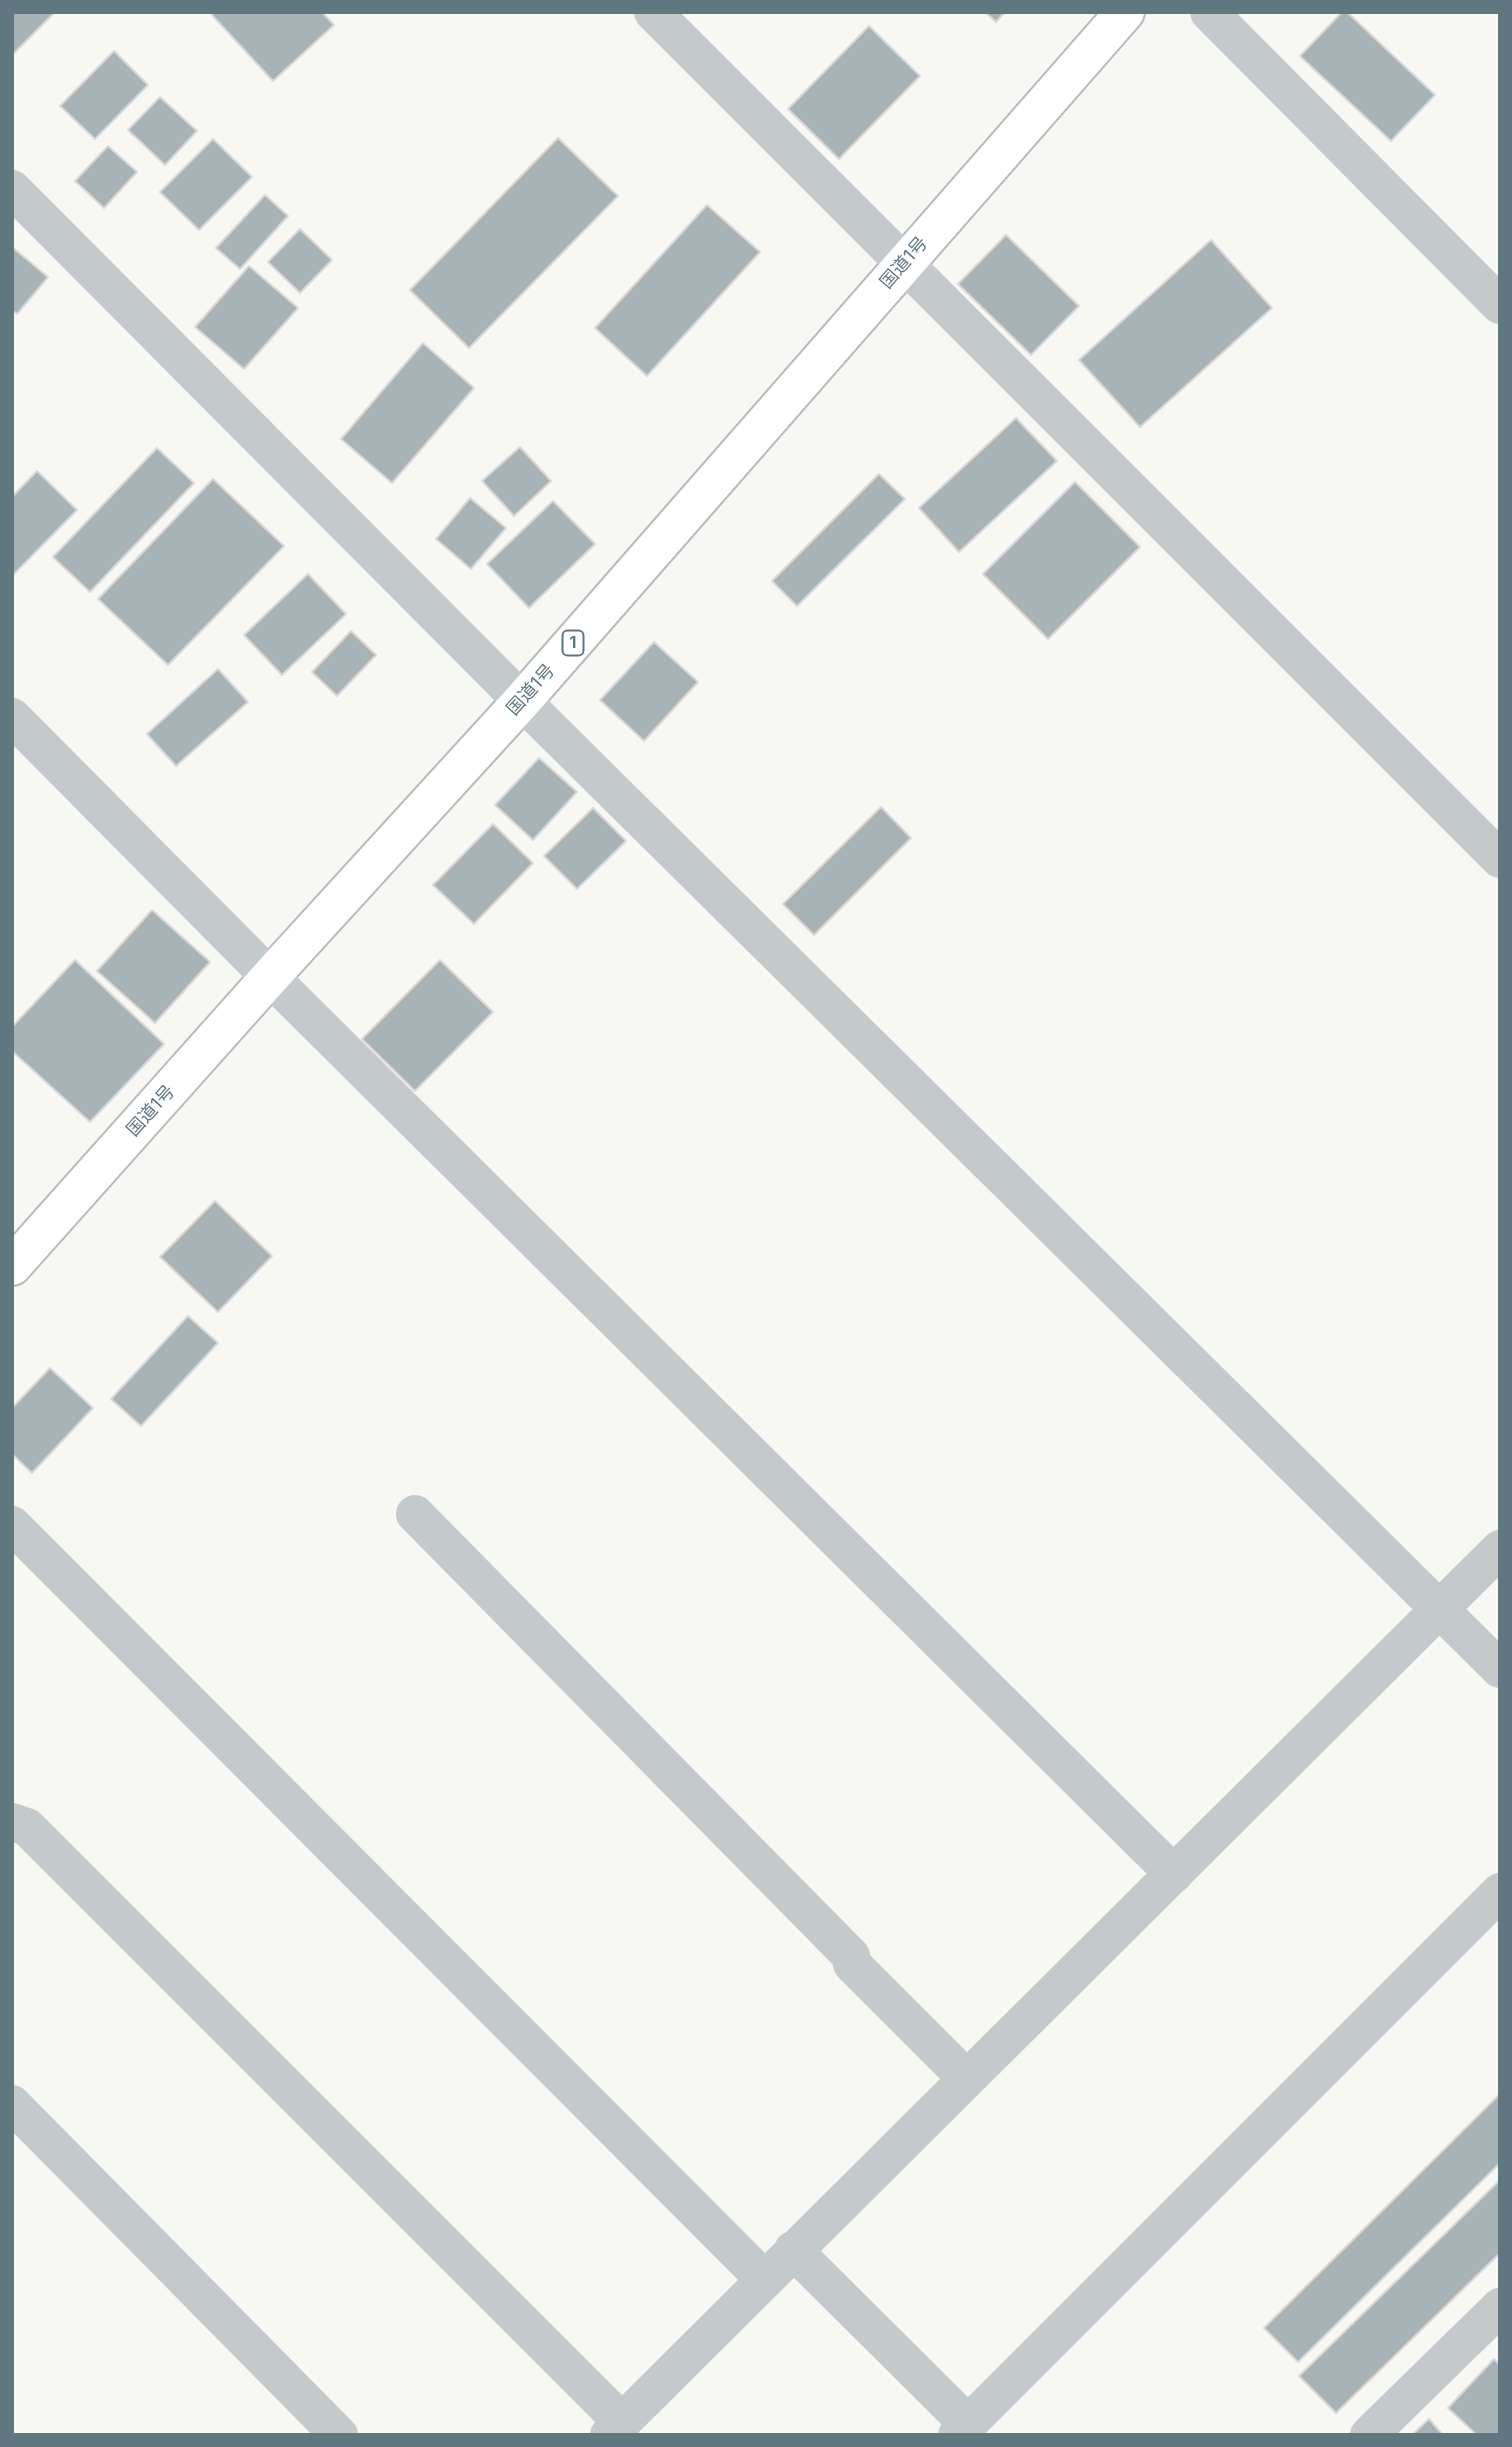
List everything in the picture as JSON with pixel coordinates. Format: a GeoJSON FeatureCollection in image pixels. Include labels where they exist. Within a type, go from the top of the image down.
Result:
{"type":"FeatureCollection","features":[{"type":"Feature","properties":{"kind":"highway","name":"国道1号"},"geometry":{"type":"LineString","coordinates":[[12,1266],[270,976],[522,701],[1125,12]]}},
{"type":"Feature","properties":{"kind":"street"},"geometry":{"type":"LineString","coordinates":[[653,12],[1500,859]]}},
{"type":"Feature","properties":{"kind":"street"},"geometry":{"type":"LineString","coordinates":[[1209,12],[1500,305]]}},
{"type":"Feature","properties":{"kind":"street"},"geometry":{"type":"LineString","coordinates":[[12,189],[522,701],[1500,1669]]}},
{"type":"Feature","properties":{"kind":"street"},"geometry":{"type":"LineString","coordinates":[[12,717],[1174,1874]]}},
{"type":"Feature","properties":{"kind":"street"},"geometry":{"type":"LineString","coordinates":[[415,1514],[851,1956],[852,1964],[967,2079]]}},
{"type":"Feature","properties":{"kind":"street"},"geometry":{"type":"LineString","coordinates":[[12,1525],[764,2279]]}},
{"type":"Feature","properties":{"kind":"street"},"geometry":{"type":"LineString","coordinates":[[12,1822],[27,1827],[616,2428],[1500,1549]]}},
{"type":"Feature","properties":{"kind":"street"},"geometry":{"type":"LineString","coordinates":[[793,2250],[963,2429],[1500,1892]]}},
{"type":"Feature","properties":{"kind":"street"},"geometry":{"type":"LineString","coordinates":[[12,2104],[339,2435]]}},
{"type":"Feature","properties":{"kind":"street"},"geometry":{"type":"LineString","coordinates":[[1369,2435],[1500,2307]]}},
{"type":"Feature","properties":{"kind":"building"},"geometry":{"type":"Polygon","coordinates":[[[12,12],[55,12],[12,55],[12,12]]]}},
{"type":"Feature","properties":{"kind":"building"},"geometry":{"type":"Polygon","coordinates":[[[215,12],[322,12],[334,25],[273,81],[212,15],[215,12]]]}},
{"type":"Feature","properties":{"kind":"building"},"geometry":{"type":"Polygon","coordinates":[[[985,12],[1005,12],[996,22],[985,12]]]}},
{"type":"Feature","properties":{"kind":"building"},"geometry":{"type":"Polygon","coordinates":[[[1342,12],[1347,12],[1435,95],[1391,141],[1300,56],[1342,12]]]}},
{"type":"Feature","properties":{"kind":"building"},"geometry":{"type":"Polygon","coordinates":[[[869,26],[920,76],[839,159],[788,109],[869,26]]]}},
{"type":"Feature","properties":{"kind":"building"},"geometry":{"type":"Polygon","coordinates":[[[114,51],[148,85],[95,139],[60,106],[114,51]]]}},
{"type":"Feature","properties":{"kind":"building"},"geometry":{"type":"Polygon","coordinates":[[[160,97],[197,131],[165,165],[128,130],[160,97]]]}},
{"type":"Feature","properties":{"kind":"building"},"geometry":{"type":"Polygon","coordinates":[[[558,138],[618,196],[469,348],[410,290],[558,138]]]}},
{"type":"Feature","properties":{"kind":"building"},"geometry":{"type":"Polygon","coordinates":[[[213,139],[252,177],[199,230],[160,192],[213,139]]]}},
{"type":"Feature","properties":{"kind":"building"},"geometry":{"type":"Polygon","coordinates":[[[108,146],[137,172],[104,208],[75,181],[108,146]]]}},
{"type":"Feature","properties":{"kind":"building"},"geometry":{"type":"Polygon","coordinates":[[[265,195],[288,216],[240,269],[216,248],[265,195]]]}},
{"type":"Feature","properties":{"kind":"building"},"geometry":{"type":"Polygon","coordinates":[[[707,205],[760,252],[647,376],[595,328],[707,205]]]}},
{"type":"Feature","properties":{"kind":"building"},"geometry":{"type":"Polygon","coordinates":[[[300,229],[332,260],[300,293],[268,262],[300,229]]]}},
{"type":"Feature","properties":{"kind":"building"},"geometry":{"type":"Polygon","coordinates":[[[1006,235],[1079,306],[1031,355],[958,284],[1006,235]]]}},
{"type":"Feature","properties":{"kind":"building"},"geometry":{"type":"Polygon","coordinates":[[[1211,240],[1272,308],[1140,427],[1079,360],[1211,240]]]}},
{"type":"Feature","properties":{"kind":"building"},"geometry":{"type":"Polygon","coordinates":[[[12,247],[48,277],[17,314],[12,310],[12,247]]]}},
{"type":"Feature","properties":{"kind":"building"},"geometry":{"type":"Polygon","coordinates":[[[249,266],[298,308],[244,369],[195,327],[249,266]]]}},
{"type":"Feature","properties":{"kind":"building"},"geometry":{"type":"Polygon","coordinates":[[[423,343],[474,388],[392,483],[341,439],[423,343]]]}},
{"type":"Feature","properties":{"kind":"building"},"geometry":{"type":"Polygon","coordinates":[[[1016,418],[1057,461],[959,552],[919,508],[1016,418]]]}},
{"type":"Feature","properties":{"kind":"building"},"geometry":{"type":"Polygon","coordinates":[[[520,447],[551,481],[514,516],[482,481],[520,447]]]}},
{"type":"Feature","properties":{"kind":"building"},"geometry":{"type":"Polygon","coordinates":[[[157,448],[194,483],[90,592],[53,557],[157,448]]]}},
{"type":"Feature","properties":{"kind":"building"},"geometry":{"type":"Polygon","coordinates":[[[37,471],[77,510],[12,576],[12,497],[37,471]]]}},
{"type":"Feature","properties":{"kind":"building"},"geometry":{"type":"Polygon","coordinates":[[[879,474],[905,499],[797,606],[772,581],[879,474]]]}},
{"type":"Feature","properties":{"kind":"building"},"geometry":{"type":"Polygon","coordinates":[[[213,479],[284,546],[168,665],[98,599],[213,479]]]}},
{"type":"Feature","properties":{"kind":"building"},"geometry":{"type":"Polygon","coordinates":[[[1075,482],[1140,547],[1048,639],[983,574],[1075,482]]]}},
{"type":"Feature","properties":{"kind":"building"},"geometry":{"type":"Polygon","coordinates":[[[470,498],[506,528],[471,569],[436,539],[470,498]]]}},
{"type":"Feature","properties":{"kind":"building"},"geometry":{"type":"Polygon","coordinates":[[[553,501],[595,544],[529,608],[487,564],[553,501]]]}},
{"type":"Feature","properties":{"kind":"building"},"geometry":{"type":"Polygon","coordinates":[[[308,574],[346,614],[282,675],[244,635],[308,574]]]}},
{"type":"Feature","properties":{"kind":"building"},"geometry":{"type":"Polygon","coordinates":[[[351,631],[376,655],[337,696],[312,672],[351,631]]]}},
{"type":"Feature","properties":{"kind":"building"},"geometry":{"type":"Polygon","coordinates":[[[654,642],[698,682],[644,741],[600,700],[654,642]]]}},
{"type":"Feature","properties":{"kind":"building"},"geometry":{"type":"Polygon","coordinates":[[[218,669],[248,702],[176,766],[147,734],[218,669]]]}},
{"type":"Feature","properties":{"kind":"building"},"geometry":{"type":"Polygon","coordinates":[[[539,758],[577,792],[533,840],[495,805],[539,758]]]}},
{"type":"Feature","properties":{"kind":"building"},"geometry":{"type":"Polygon","coordinates":[[[881,807],[911,838],[814,935],[783,904],[881,807]]]}},
{"type":"Feature","properties":{"kind":"building"},"geometry":{"type":"Polygon","coordinates":[[[593,808],[626,841],[577,889],[544,856],[593,808]]]}},
{"type":"Feature","properties":{"kind":"building"},"geometry":{"type":"Polygon","coordinates":[[[493,824],[533,863],[474,924],[433,885],[493,824]]]}},
{"type":"Feature","properties":{"kind":"building"},"geometry":{"type":"Polygon","coordinates":[[[152,910],[210,962],[155,1023],[97,971],[152,910]]]}},
{"type":"Feature","properties":{"kind":"building"},"geometry":{"type":"Polygon","coordinates":[[[75,960],[164,1044],[90,1122],[12,1051],[12,1027],[75,960]]]}},
{"type":"Feature","properties":{"kind":"building"},"geometry":{"type":"Polygon","coordinates":[[[440,960],[493,1012],[415,1091],[362,1039],[440,960]]]}},
{"type":"Feature","properties":{"kind":"building"},"geometry":{"type":"Polygon","coordinates":[[[215,1201],[272,1256],[218,1312],[160,1257],[215,1201]]]}},
{"type":"Feature","properties":{"kind":"building"},"geometry":{"type":"Polygon","coordinates":[[[188,1316],[218,1343],[141,1426],[111,1399],[188,1316]]]}},
{"type":"Feature","properties":{"kind":"building"},"geometry":{"type":"Polygon","coordinates":[[[50,1368],[93,1408],[32,1473],[12,1454],[12,1408],[50,1368]]]}},
{"type":"Feature","properties":{"kind":"building"},"geometry":{"type":"Polygon","coordinates":[[[1500,2094],[1500,2163],[1298,2362],[1264,2328],[1500,2094]]]}},
{"type":"Feature","properties":{"kind":"building"},"geometry":{"type":"Polygon","coordinates":[[[1500,2180],[1500,2253],[1336,2413],[1299,2376],[1500,2180]]]}},
{"type":"Feature","properties":{"kind":"building"},"geometry":{"type":"Polygon","coordinates":[[[1494,2359],[1500,2365],[1500,2435],[1477,2435],[1448,2408],[1494,2359]]]}},
{"type":"Feature","properties":{"kind":"building"},"geometry":{"type":"Polygon","coordinates":[[[1429,2419],[1443,2435],[1412,2435],[1429,2419]]]}}]}
